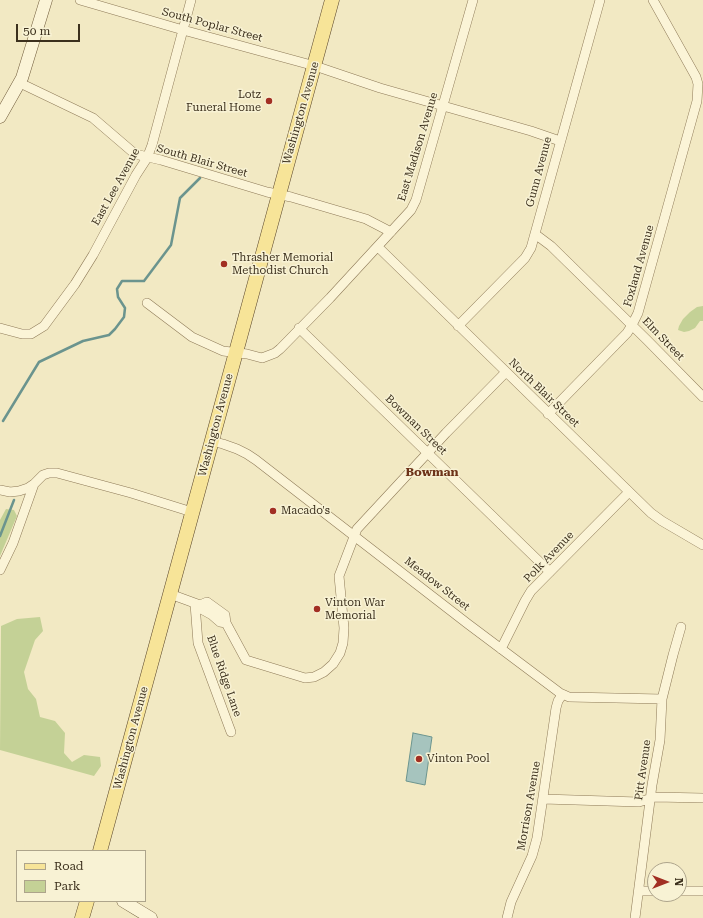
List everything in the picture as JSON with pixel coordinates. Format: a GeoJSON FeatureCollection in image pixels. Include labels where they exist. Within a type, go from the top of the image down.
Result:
{"type":"FeatureCollection","features":[{"type":"Feature","properties":{"kind":"main road","name":"Washington Avenue"},"geometry":{"type":"LineString","coordinates":[[100,850],[332,0]]}},
{"type":"Feature","properties":{"kind":"main road"},"geometry":{"type":"LineString","coordinates":[[82,918],[87,902]]}},
{"type":"Feature","properties":{"kind":"street"},"geometry":{"type":"LineString","coordinates":[[0,117],[20,83],[31,52],[46,0]]}},
{"type":"Feature","properties":{"kind":"street","name":"South Poplar Street"},"geometry":{"type":"LineString","coordinates":[[80,0],[314,66],[560,141]]}},
{"type":"Feature","properties":{"kind":"street","name":"East Lee Avenue"},"geometry":{"type":"LineString","coordinates":[[0,328],[22,334],[32,334],[44,326],[75,284],[93,255],[147,158],[152,145],[192,0]]}},
{"type":"Feature","properties":{"kind":"street","name":"East Madison Avenue"},"geometry":{"type":"LineString","coordinates":[[147,303],[178,328],[199,341],[223,351],[247,354],[262,358],[275,353],[280,349],[378,247],[411,210],[416,200],[473,0]]}},
{"type":"Feature","properties":{"kind":"street","name":"Gunn Avenue"},"geometry":{"type":"LineString","coordinates":[[458,326],[525,258],[531,248],[600,0]]}},
{"type":"Feature","properties":{"kind":"street","name":"Foxland Avenue"},"geometry":{"type":"LineString","coordinates":[[548,414],[632,326],[638,313],[698,95],[698,84],[696,77],[653,0]]}},
{"type":"Feature","properties":{"kind":"street","name":"South Blair Street"},"geometry":{"type":"LineString","coordinates":[[20,83],[93,118],[130,151],[140,156],[161,160],[278,195]]}},
{"type":"Feature","properties":{"kind":"street"},"geometry":{"type":"LineString","coordinates":[[278,195],[291,197],[366,219],[391,232]]}},
{"type":"Feature","properties":{"kind":"street","name":"Elm Street"},"geometry":{"type":"LineString","coordinates":[[535,234],[551,246],[703,397]]}},
{"type":"Feature","properties":{"kind":"street","name":"North Blair Street"},"geometry":{"type":"LineString","coordinates":[[378,247],[651,513],[703,545]]}},
{"type":"Feature","properties":{"kind":"street","name":"Bowman Street"},"geometry":{"type":"LineString","coordinates":[[300,328],[550,572]]}},
{"type":"Feature","properties":{"kind":"street","name":"Blue Ridge Lane"},"geometry":{"type":"LineString","coordinates":[[170,594],[198,604],[203,610],[220,622],[226,624],[246,660],[305,678],[324,672],[333,664],[340,653],[343,643],[344,628],[339,576],[360,525],[428,452],[506,372]]}},
{"type":"Feature","properties":{"kind":"street","name":"Meadow Street"},"geometry":{"type":"LineString","coordinates":[[211,441],[223,444],[247,454],[562,695]]}},
{"type":"Feature","properties":{"kind":"street"},"geometry":{"type":"LineString","coordinates":[[0,490],[10,492],[19,491],[34,484],[43,475],[57,473],[131,493],[192,512]]}},
{"type":"Feature","properties":{"kind":"street"},"geometry":{"type":"LineString","coordinates":[[0,570],[13,543],[34,484]]}},
{"type":"Feature","properties":{"kind":"street","name":"Polk Avenue"},"geometry":{"type":"LineString","coordinates":[[501,649],[528,596],[629,492]]}},
{"type":"Feature","properties":{"kind":"street","name":"Blue Ridge Lane"},"geometry":{"type":"LineString","coordinates":[[198,604],[198,643],[231,732]]}},
{"type":"Feature","properties":{"kind":"street","name":"Pitt Avenue"},"geometry":{"type":"LineString","coordinates":[[635,918],[650,798],[660,740],[662,699],[672,655],[681,627]]}},
{"type":"Feature","properties":{"kind":"street"},"geometry":{"type":"LineString","coordinates":[[562,695],[569,697],[662,699]]}},
{"type":"Feature","properties":{"kind":"street","name":"Morrison Avenue"},"geometry":{"type":"LineString","coordinates":[[506,918],[511,902],[532,856],[537,838],[556,708],[562,695]]}},
{"type":"Feature","properties":{"kind":"street"},"geometry":{"type":"LineString","coordinates":[[543,799],[639,802],[650,798],[703,798]]}},
{"type":"Feature","properties":{"kind":"street"},"geometry":{"type":"LineString","coordinates":[[639,891],[647,891]]}},
{"type":"Feature","properties":{"kind":"street"},"geometry":{"type":"LineString","coordinates":[[687,891],[703,891]]}},
{"type":"Feature","properties":{"kind":"street"},"geometry":{"type":"LineString","coordinates":[[126,902],[151,918]]}},
{"type":"Feature","properties":{"kind":"green space"},"geometry":{"type":"Polygon","coordinates":[[[703,306],[703,321],[700,321],[695,328],[689,331],[684,332],[678,330],[683,319],[690,312],[697,307],[703,306]]]}},
{"type":"Feature","properties":{"kind":"green space"},"geometry":{"type":"Polygon","coordinates":[[[6,509],[14,510],[17,516],[0,556],[0,520],[6,509]]]}},
{"type":"Feature","properties":{"kind":"green space"},"geometry":{"type":"Polygon","coordinates":[[[40,617],[43,631],[35,640],[24,672],[28,689],[36,699],[40,717],[55,721],[65,733],[64,753],[72,762],[84,755],[100,757],[101,766],[94,776],[0,750],[1,626],[17,619],[40,617]]]}},
{"type":"Feature","properties":{"kind":"water","name":"Vinton Pool"},"geometry":{"type":"Polygon","coordinates":[[[413,733],[432,737],[425,785],[406,781],[413,733]]]}},
{"type":"Feature","properties":{"kind":"waterway"},"geometry":{"type":"LineString","coordinates":[[3,421],[39,362],[83,341],[109,335],[115,329],[124,317],[125,308],[118,297],[117,289],[122,281],[144,281],[171,245],[180,198],[200,178]]}},
{"type":"Feature","properties":{"kind":"waterway"},"geometry":{"type":"LineString","coordinates":[[0,536],[14,500]]}},
{"type":"Feature","properties":{"kind":"place","name":"Lotz Funeral Home"},"geometry":{"type":"Point","coordinates":[269,101]}},
{"type":"Feature","properties":{"kind":"place","name":"Thrasher Memorial Methodist Church"},"geometry":{"type":"Point","coordinates":[224,264]}},
{"type":"Feature","properties":{"kind":"place","name":"Macado's"},"geometry":{"type":"Point","coordinates":[273,511]}},
{"type":"Feature","properties":{"kind":"place","name":"Vinton War Memorial"},"geometry":{"type":"Point","coordinates":[317,609]}},
{"type":"Feature","properties":{"kind":"place","name":"Vinton Pool"},"geometry":{"type":"Point","coordinates":[419,759]}},
{"type":"Feature","properties":{"kind":"district","name":"Bowman"},"geometry":{"type":"Point","coordinates":[432,472]}}]}
